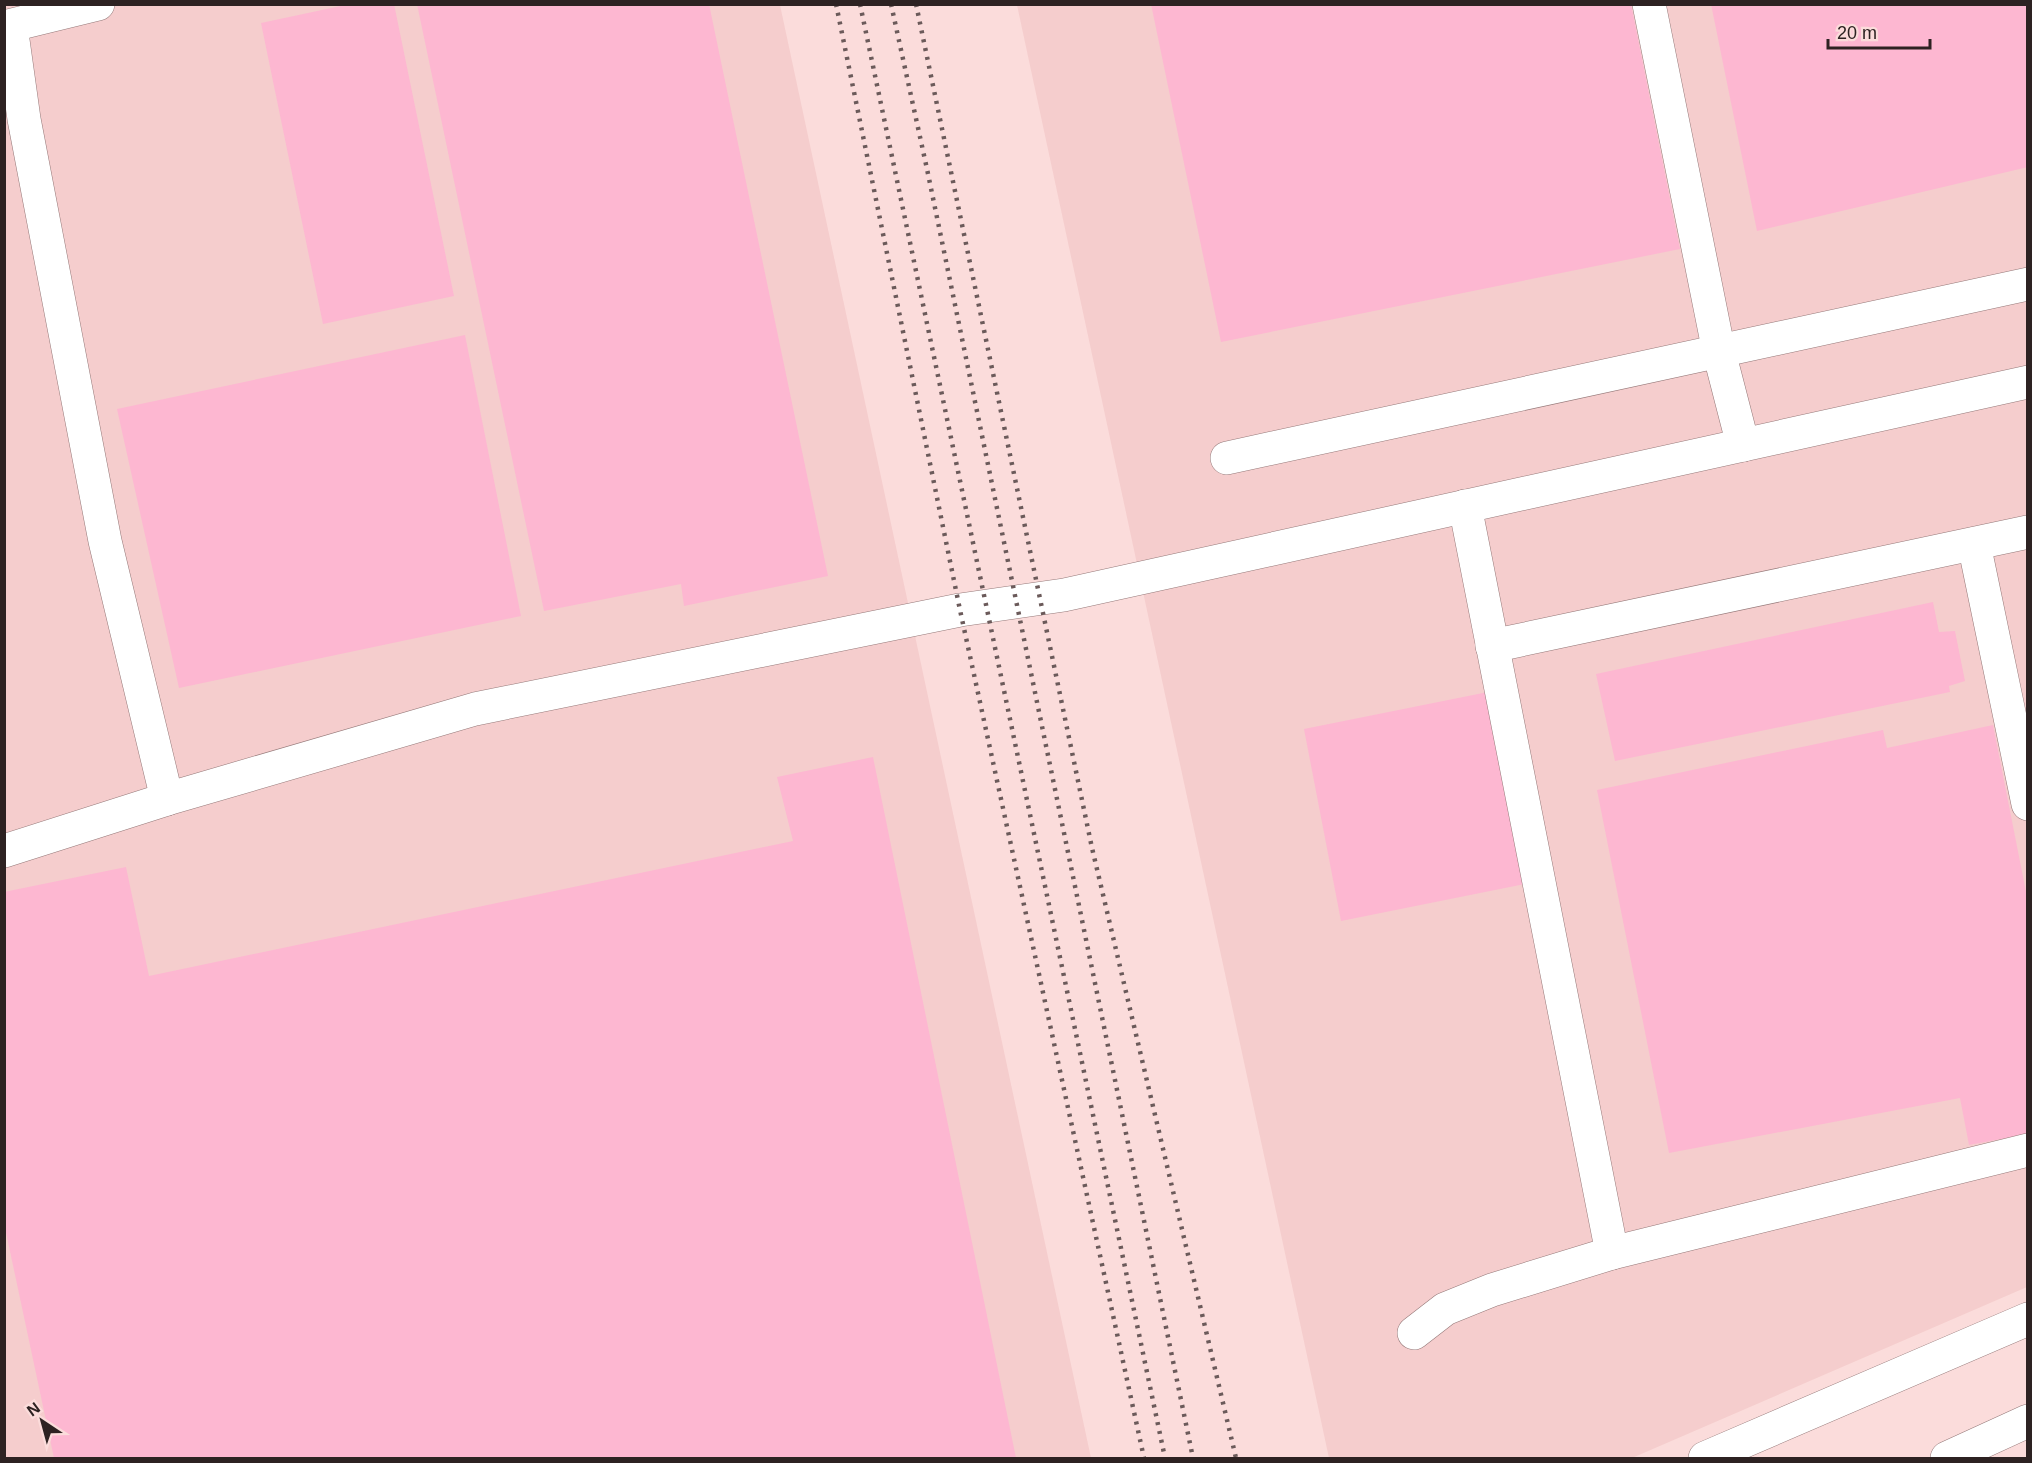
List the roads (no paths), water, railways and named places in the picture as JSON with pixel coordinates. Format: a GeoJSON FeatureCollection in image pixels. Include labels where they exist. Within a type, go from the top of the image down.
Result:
{"type":"FeatureCollection","features":[{"type":"Feature","properties":{"kind":"street"},"geometry":{"type":"LineString","coordinates":[[98,4],[8,27],[105,541],[167,799]]}},
{"type":"Feature","properties":{"kind":"street"},"geometry":{"type":"LineString","coordinates":[[1649,4],[1719,352],[1743,445]]}},
{"type":"Feature","properties":{"kind":"street"},"geometry":{"type":"LineString","coordinates":[[1227,458],[2028,284]]}},
{"type":"Feature","properties":{"kind":"street"},"geometry":{"type":"LineString","coordinates":[[4,851],[167,799],[475,710],[960,610],[1064,595],[2028,382]]}},
{"type":"Feature","properties":{"kind":"street"},"geometry":{"type":"LineString","coordinates":[[1465,506],[1612,1253]]}},
{"type":"Feature","properties":{"kind":"street"},"geometry":{"type":"LineString","coordinates":[[1492,646],[2028,532]]}},
{"type":"Feature","properties":{"kind":"street"},"geometry":{"type":"LineString","coordinates":[[1974,544],[2028,804]]}},
{"type":"Feature","properties":{"kind":"street"},"geometry":{"type":"LineString","coordinates":[[1414,1333],[1445,1309],[1492,1290],[1612,1253],[2028,1150]]}},
{"type":"Feature","properties":{"kind":"street"},"geometry":{"type":"LineString","coordinates":[[1706,1458],[2028,1318]]}},
{"type":"Feature","properties":{"kind":"street"},"geometry":{"type":"LineString","coordinates":[[1947,1458],[2028,1421]]}},
{"type":"Feature","properties":{"kind":"railway"},"geometry":{"type":"LineString","coordinates":[[836,4],[960,610],[1144,1458]]}},
{"type":"Feature","properties":{"kind":"railway"},"geometry":{"type":"LineString","coordinates":[[860,4],[1165,1458]]}},
{"type":"Feature","properties":{"kind":"railway"},"geometry":{"type":"LineString","coordinates":[[891,4],[1193,1458]]}},
{"type":"Feature","properties":{"kind":"railway"},"geometry":{"type":"LineString","coordinates":[[916,4],[1092,848],[1236,1458]]}}]}
